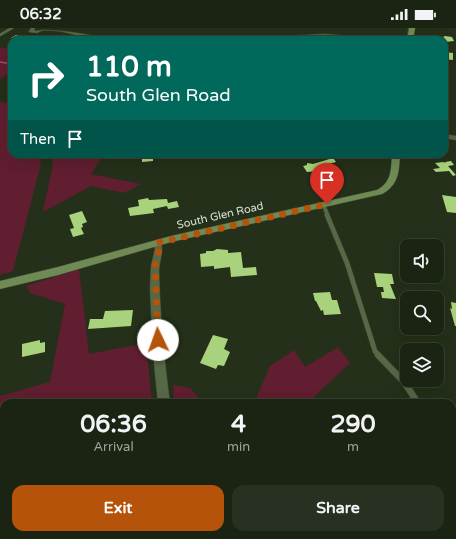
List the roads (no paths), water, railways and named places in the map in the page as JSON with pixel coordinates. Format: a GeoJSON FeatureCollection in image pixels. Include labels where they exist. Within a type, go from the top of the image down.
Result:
{"type":"FeatureCollection","features":[{"type":"Feature","properties":{"kind":"main road","name":"South Glen Road"},"geometry":{"type":"LineString","coordinates":[[0,285],[58,271],[157,243],[375,193],[386,189],[394,179],[396,158]]}},
{"type":"Feature","properties":{"kind":"street"},"geometry":{"type":"LineString","coordinates":[[33,28],[31,31],[35,32],[42,28],[86,36]]}},
{"type":"Feature","properties":{"kind":"street"},"geometry":{"type":"LineString","coordinates":[[308,36],[338,36]]}},
{"type":"Feature","properties":{"kind":"street"},"geometry":{"type":"LineString","coordinates":[[157,243],[159,249],[155,266],[155,296],[158,353],[164,399]]}},
{"type":"Feature","properties":{"kind":"lane"},"geometry":{"type":"LineString","coordinates":[[0,35],[12,28]]}},
{"type":"Feature","properties":{"kind":"lane"},"geometry":{"type":"LineString","coordinates":[[322,204],[347,263],[375,350],[404,382],[415,399]]}},
{"type":"Feature","properties":{"kind":"waterway"},"geometry":{"type":"LineString","coordinates":[[0,62],[8,63]]}}]}
